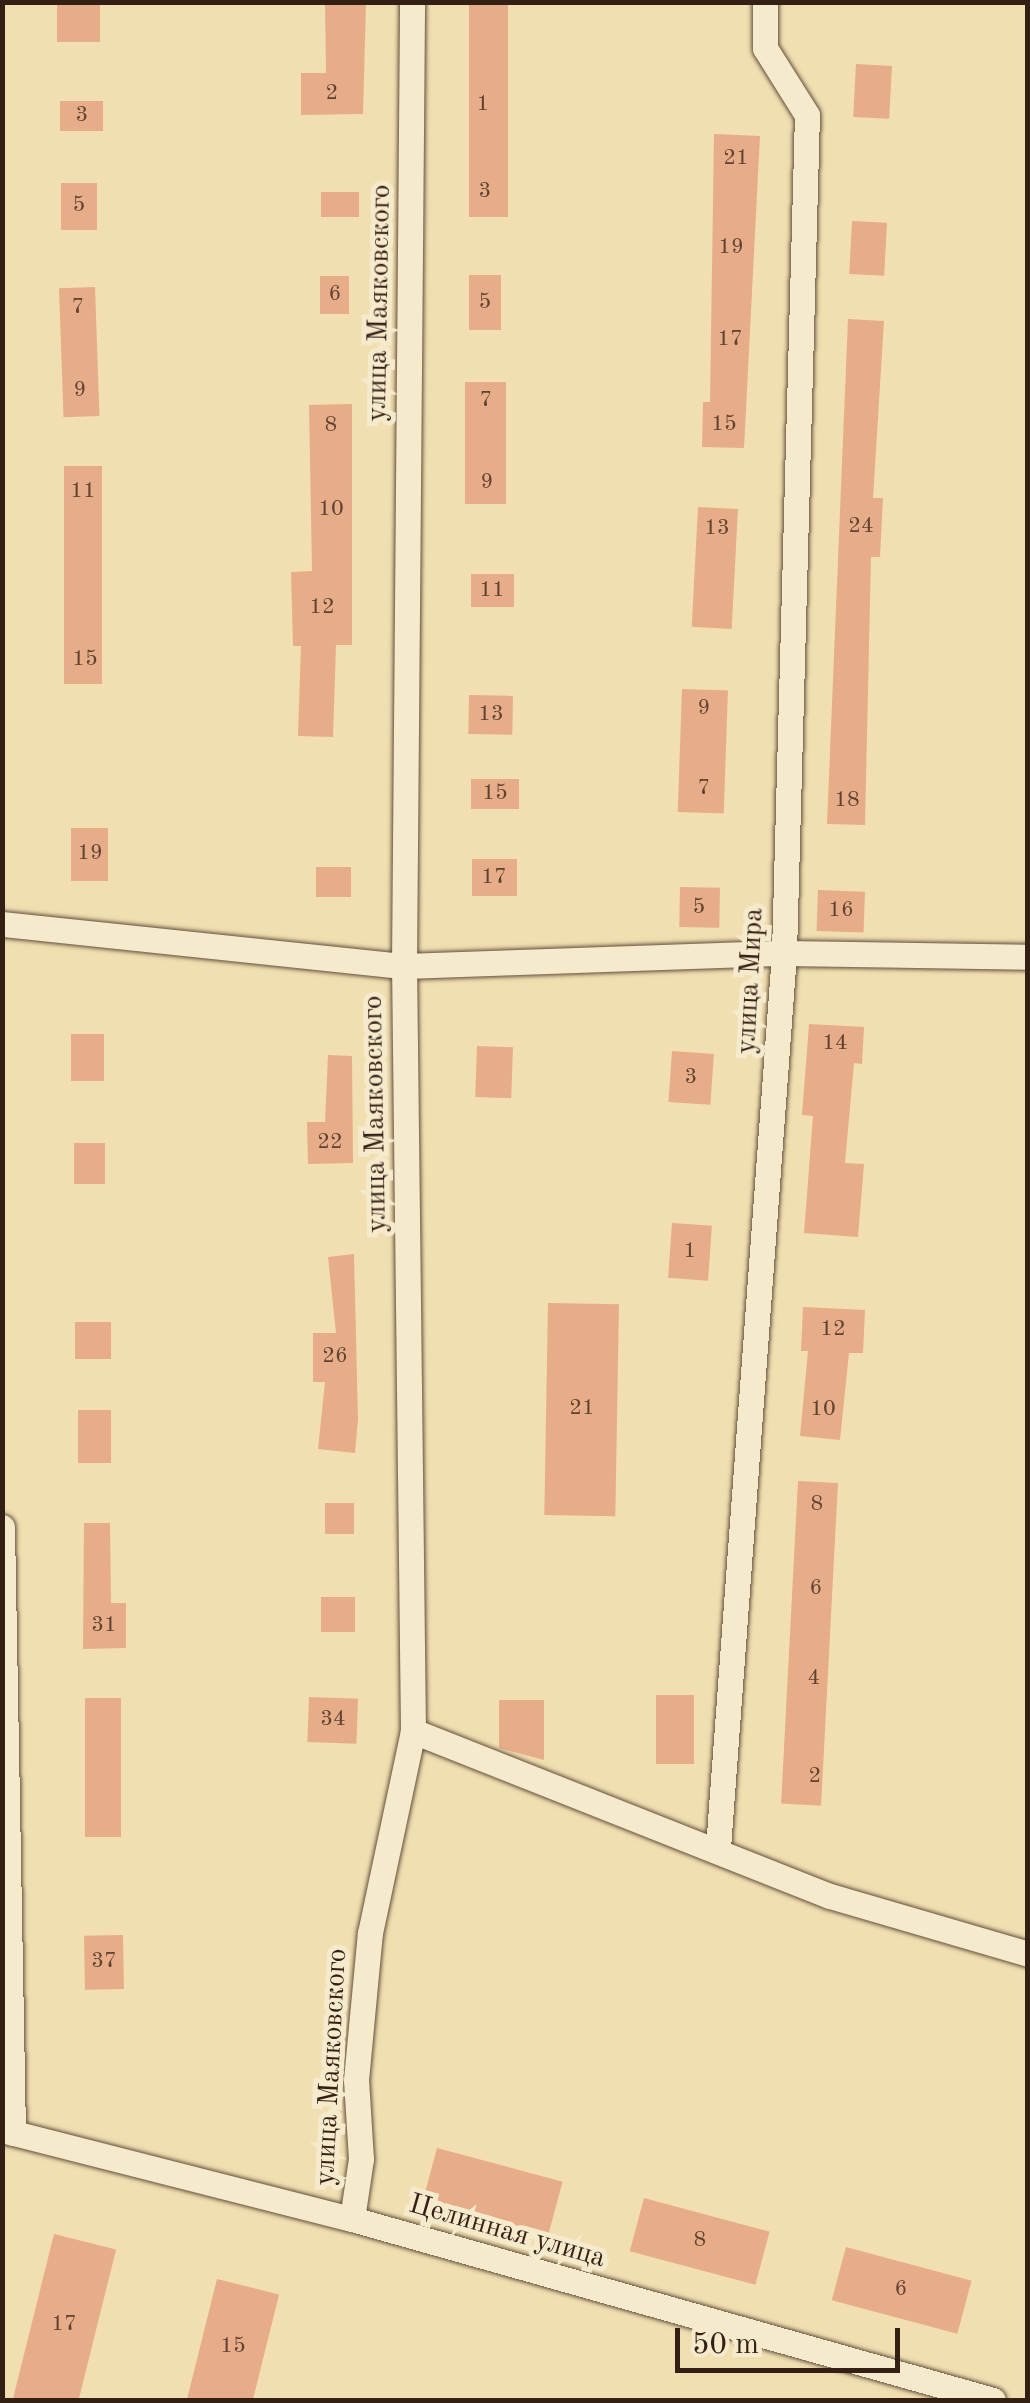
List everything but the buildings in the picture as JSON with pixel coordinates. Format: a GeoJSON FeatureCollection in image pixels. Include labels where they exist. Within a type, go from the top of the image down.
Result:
{"type":"FeatureCollection","features":[{"type":"Feature","properties":{"kind":"street","name":"улица Маяковского"},"geometry":{"type":"LineString","coordinates":[[352,2219],[361,2159],[356,2080],[370,1933],[413,1731],[404,966],[412,2]]}},
{"type":"Feature","properties":{"kind":"street","name":"улица Мира"},"geometry":{"type":"LineString","coordinates":[[718,1848],[784,953],[807,115],[765,48],[765,2]]}},
{"type":"Feature","properties":{"kind":"street"},"geometry":{"type":"LineString","coordinates":[[2,924],[404,966],[784,953],[1028,957]]}},
{"type":"Feature","properties":{"kind":"street"},"geometry":{"type":"LineString","coordinates":[[2,1528],[8,2132]]}},
{"type":"Feature","properties":{"kind":"street"},"geometry":{"type":"LineString","coordinates":[[413,1731],[718,1848],[830,1896],[1028,1954]]}},
{"type":"Feature","properties":{"kind":"street","name":"Целинная улица"},"geometry":{"type":"LineString","coordinates":[[8,2132],[352,2219],[993,2400]]}}]}
